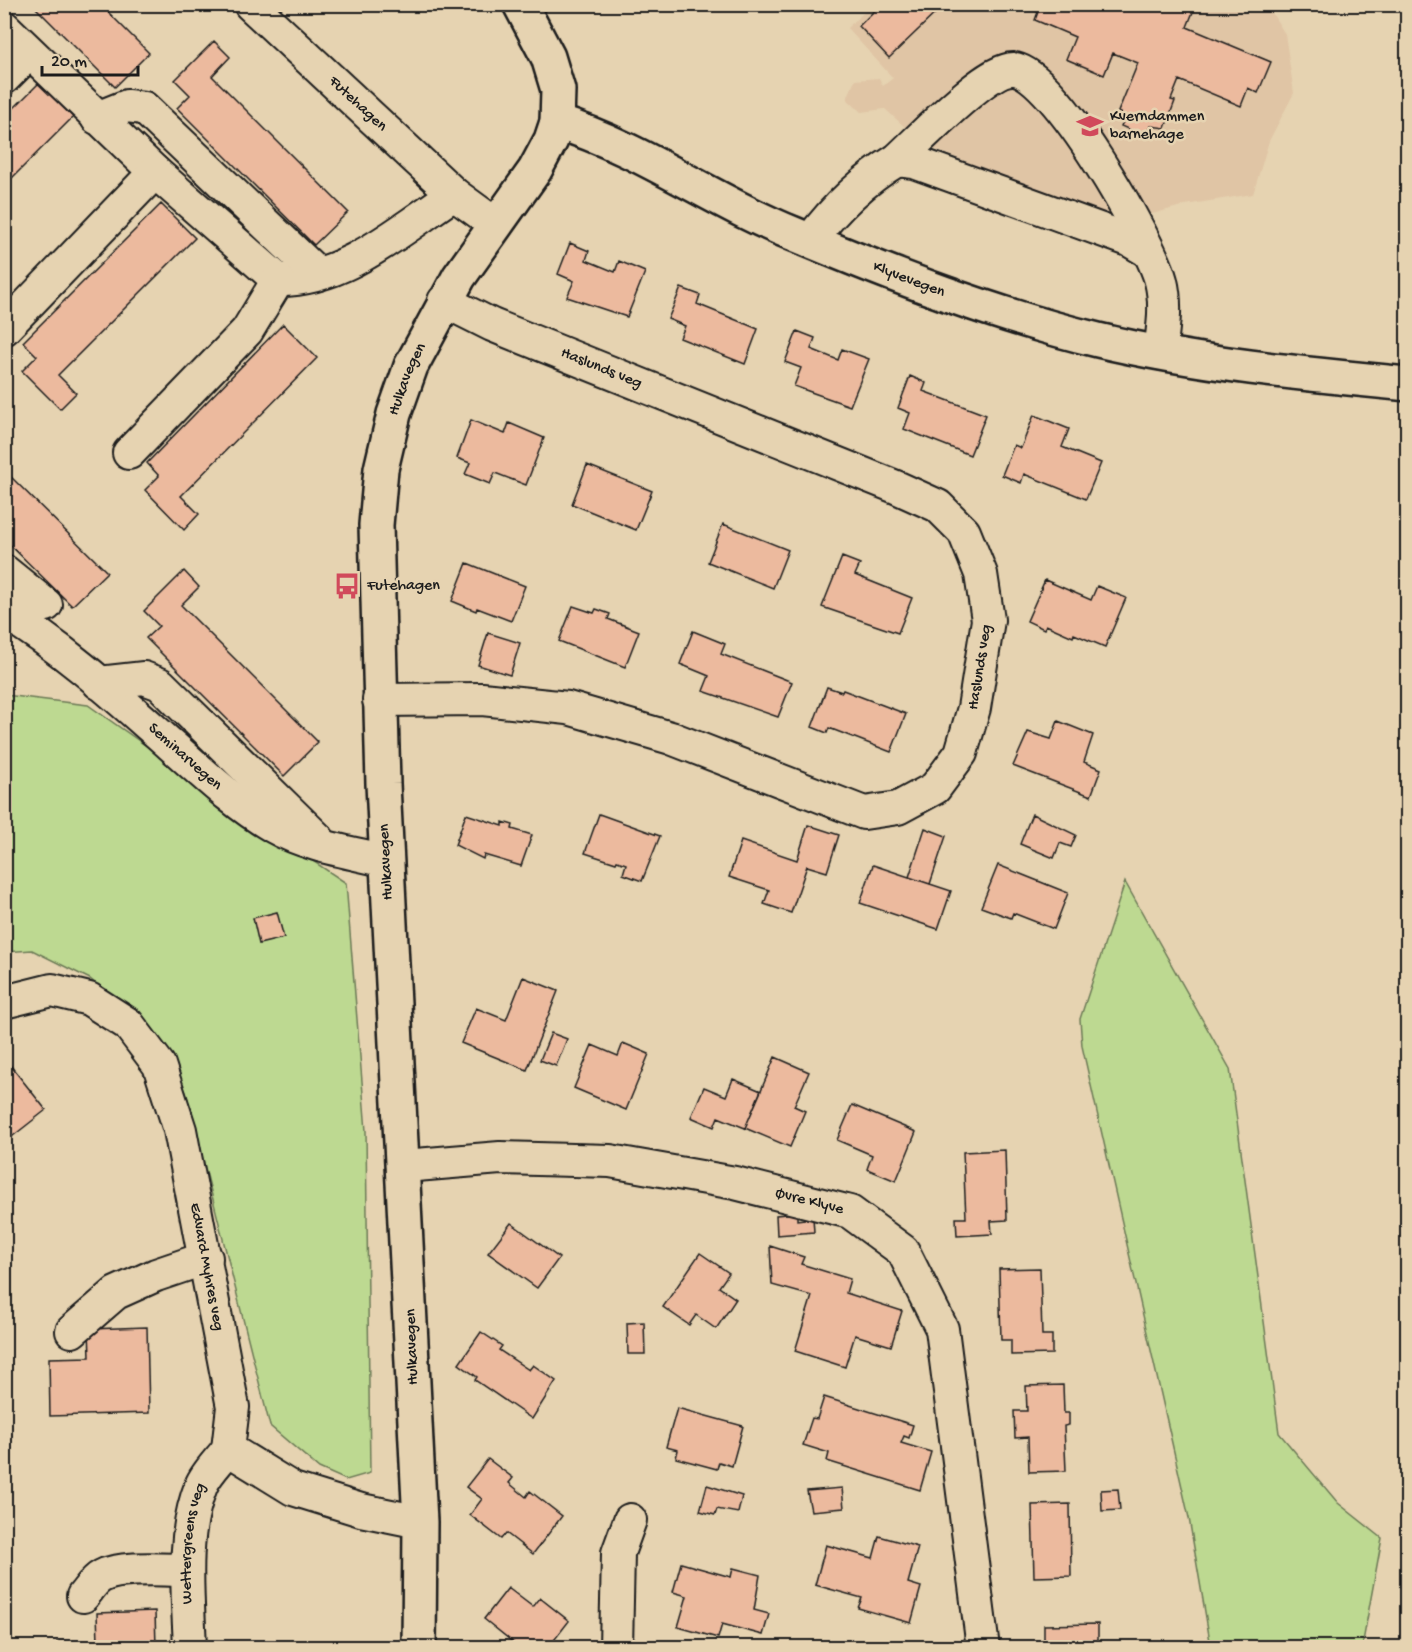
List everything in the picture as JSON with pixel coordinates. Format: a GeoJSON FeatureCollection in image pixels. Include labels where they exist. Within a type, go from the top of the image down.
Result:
{"type":"FeatureCollection","features":[{"type":"Feature","properties":{"kind":"main road"},"geometry":{"type":"LineString","coordinates":[[520,4],[548,57],[558,90],[557,122]]}},
{"type":"Feature","properties":{"kind":"main road","name":"Hulkavegen"},"geometry":{"type":"LineString","coordinates":[[419,1647],[420,1522],[380,700],[376,525],[381,469],[394,414],[411,366],[444,301],[495,224],[535,170],[551,140],[557,122]]}},
{"type":"Feature","properties":{"kind":"main road","name":"Klyvevegen"},"geometry":{"type":"LineString","coordinates":[[557,122],[596,134],[635,152],[751,217],[955,297],[1096,339],[1160,353],[1407,384]]}},
{"type":"Feature","properties":{"kind":"street","name":"Futehagen"},"geometry":{"type":"LineString","coordinates":[[250,4],[454,194],[495,224]]}},
{"type":"Feature","properties":{"kind":"street"},"geometry":{"type":"LineString","coordinates":[[4,27],[154,172],[278,280],[299,280],[349,263],[454,194]]}},
{"type":"Feature","properties":{"kind":"street"},"geometry":{"type":"LineString","coordinates":[[4,78],[29,53]]}},
{"type":"Feature","properties":{"kind":"street"},"geometry":{"type":"LineString","coordinates":[[810,241],[827,219],[884,168],[897,160],[982,82],[1001,70],[1013,69],[1026,72],[1063,108],[1118,191],[1161,282],[1165,316],[1160,353]]}},
{"type":"Feature","properties":{"kind":"street"},"geometry":{"type":"LineString","coordinates":[[97,118],[127,106],[144,108],[318,274]]}},
{"type":"Feature","properties":{"kind":"street"},"geometry":{"type":"LineString","coordinates":[[897,160],[914,162],[1037,206],[1100,232],[1129,240],[1146,250]]}},
{"type":"Feature","properties":{"kind":"street"},"geometry":{"type":"LineString","coordinates":[[4,329],[154,172]]}},
{"type":"Feature","properties":{"kind":"street"},"geometry":{"type":"LineString","coordinates":[[129,453],[247,331],[278,280]]}},
{"type":"Feature","properties":{"kind":"street","name":"Haslunds veg"},"geometry":{"type":"LineString","coordinates":[[380,700],[483,699],[568,708],[671,738],[864,813],[898,808],[935,788],[962,753],[974,708],[988,620],[981,574],[964,532],[938,506],[874,478],[492,325],[444,301]]}},
{"type":"Feature","properties":{"kind":"street"},"geometry":{"type":"LineString","coordinates":[[4,571],[46,605]]}},
{"type":"Feature","properties":{"kind":"street","name":"Seminarvegen"},"geometry":{"type":"LineString","coordinates":[[4,612],[42,635],[237,803],[276,828],[325,846],[387,861]]}},
{"type":"Feature","properties":{"kind":"street","name":"Edvard Myhres veg"},"geometry":{"type":"LineString","coordinates":[[4,1002],[52,990],[89,999],[128,1024],[159,1065],[177,1119],[206,1258],[233,1407],[228,1449]]}},
{"type":"Feature","properties":{"kind":"street","name":"Øvre Klyve"},"geometry":{"type":"LineString","coordinates":[[404,1166],[500,1158],[610,1161],[735,1184],[850,1212],[903,1251],[942,1329],[984,1647]]}},
{"type":"Feature","properties":{"kind":"street"},"geometry":{"type":"LineString","coordinates":[[72,1332],[116,1293],[156,1275],[206,1258]]}},
{"type":"Feature","properties":{"kind":"street"},"geometry":{"type":"LineString","coordinates":[[228,1449],[293,1489],[361,1510],[420,1522]]}},
{"type":"Feature","properties":{"kind":"street","name":"Wettergreens veg"},"geometry":{"type":"LineString","coordinates":[[190,1647],[187,1570],[192,1520],[201,1484],[228,1449]]}},
{"type":"Feature","properties":{"kind":"street"},"geometry":{"type":"LineString","coordinates":[[616,1647],[618,1553],[630,1520]]}},
{"type":"Feature","properties":{"kind":"street"},"geometry":{"type":"LineString","coordinates":[[83,1596],[95,1580],[104,1575],[144,1570],[187,1570]]}},
{"type":"Feature","properties":{"kind":"shaded area","name":"Kverndammen barnehage"},"geometry":{"type":"Polygon","coordinates":[[[872,5],[1267,5],[1285,34],[1294,93],[1269,141],[1253,194],[1185,205],[1127,221],[1066,201],[926,146],[885,109],[861,112],[847,99],[855,80],[879,78],[883,86],[893,78],[847,28],[872,5]]]}},
{"type":"Feature","properties":{"kind":"green space"},"geometry":{"type":"Polygon","coordinates":[[[5,695],[88,705],[263,828],[346,883],[366,1131],[370,1473],[346,1480],[319,1468],[270,1426],[186,1092],[161,1040],[90,979],[32,950],[5,952],[5,695]]]}},
{"type":"Feature","properties":{"kind":"green space"},"geometry":{"type":"Polygon","coordinates":[[[1125,882],[1230,1069],[1279,1433],[1338,1503],[1382,1538],[1362,1647],[1211,1647],[1189,1518],[1082,1046],[1080,1019],[1125,882]]]}},
{"type":"Feature","properties":{"kind":"building"},"geometry":{"type":"Polygon","coordinates":[[[32,4],[100,4],[149,53],[115,87],[32,4]]]}},
{"type":"Feature","properties":{"kind":"building"},"geometry":{"type":"Polygon","coordinates":[[[881,4],[945,4],[889,58],[859,26],[881,4]]]}},
{"type":"Feature","properties":{"kind":"building"},"geometry":{"type":"Polygon","coordinates":[[[1019,4],[1132,4],[1146,10],[1148,4],[1202,4],[1200,9],[1195,7],[1187,27],[1271,62],[1258,93],[1248,88],[1241,106],[1179,80],[1171,100],[1175,101],[1165,128],[1151,126],[1146,137],[1121,126],[1126,116],[1118,112],[1138,63],[1113,53],[1104,75],[1066,59],[1075,37],[1035,20],[1038,12],[1019,4]]]}},
{"type":"Feature","properties":{"kind":"building"},"geometry":{"type":"Polygon","coordinates":[[[214,41],[230,57],[212,76],[348,212],[314,245],[177,108],[190,95],[175,80],[214,41]]]}},
{"type":"Feature","properties":{"kind":"building"},"geometry":{"type":"Polygon","coordinates":[[[39,83],[73,117],[4,186],[4,118],[39,83]]]}},
{"type":"Feature","properties":{"kind":"building"},"geometry":{"type":"Polygon","coordinates":[[[161,204],[195,238],[58,375],[76,393],[60,409],[22,371],[37,356],[23,342],[161,204]]]}},
{"type":"Feature","properties":{"kind":"building"},"geometry":{"type":"Polygon","coordinates":[[[570,243],[589,251],[586,260],[615,272],[619,261],[645,272],[627,317],[567,297],[574,281],[558,274],[570,243]]]}},
{"type":"Feature","properties":{"kind":"building"},"geometry":{"type":"Polygon","coordinates":[[[681,288],[700,295],[697,304],[758,329],[745,364],[680,338],[685,326],[668,319],[681,288]]]}},
{"type":"Feature","properties":{"kind":"building"},"geometry":{"type":"Polygon","coordinates":[[[283,324],[317,358],[181,496],[199,514],[184,530],[145,490],[159,476],[147,463],[283,324]]]}},
{"type":"Feature","properties":{"kind":"building"},"geometry":{"type":"Polygon","coordinates":[[[797,331],[815,338],[811,349],[838,360],[842,349],[869,359],[850,406],[794,386],[801,368],[785,362],[797,331]]]}},
{"type":"Feature","properties":{"kind":"building"},"geometry":{"type":"Polygon","coordinates":[[[910,376],[926,383],[923,391],[986,415],[970,455],[904,429],[910,413],[898,408],[910,376]]]}},
{"type":"Feature","properties":{"kind":"building"},"geometry":{"type":"Polygon","coordinates":[[[1034,415],[1069,429],[1062,447],[1101,463],[1086,499],[1024,474],[1021,483],[1002,475],[1014,445],[1021,448],[1034,415]]]}},
{"type":"Feature","properties":{"kind":"building"},"geometry":{"type":"Polygon","coordinates":[[[471,420],[505,434],[509,423],[544,438],[526,485],[495,473],[490,484],[465,474],[470,463],[457,458],[471,420]]]}},
{"type":"Feature","properties":{"kind":"building"},"geometry":{"type":"Polygon","coordinates":[[[587,465],[652,491],[636,530],[572,504],[587,465]]]}},
{"type":"Feature","properties":{"kind":"building"},"geometry":{"type":"Polygon","coordinates":[[[4,470],[107,572],[72,606],[4,539],[4,470]]]}},
{"type":"Feature","properties":{"kind":"building"},"geometry":{"type":"Polygon","coordinates":[[[723,524],[788,550],[773,588],[708,562],[723,524]]]}},
{"type":"Feature","properties":{"kind":"building"},"geometry":{"type":"Polygon","coordinates":[[[842,557],[860,564],[855,575],[912,598],[898,633],[822,607],[842,557]]]}},
{"type":"Feature","properties":{"kind":"building"},"geometry":{"type":"Polygon","coordinates":[[[467,563],[525,586],[511,621],[452,601],[467,563]]]}},
{"type":"Feature","properties":{"kind":"building"},"geometry":{"type":"Polygon","coordinates":[[[184,571],[199,587],[181,605],[318,742],[284,776],[146,638],[159,626],[144,611],[184,571]]]}},
{"type":"Feature","properties":{"kind":"building"},"geometry":{"type":"Polygon","coordinates":[[[1045,580],[1091,600],[1097,586],[1126,598],[1105,647],[1074,634],[1073,637],[1046,625],[1044,629],[1027,621],[1045,580]]]}},
{"type":"Feature","properties":{"kind":"building"},"geometry":{"type":"Polygon","coordinates":[[[573,606],[594,613],[596,609],[610,614],[608,619],[639,631],[625,667],[559,641],[573,606]]]}},
{"type":"Feature","properties":{"kind":"building"},"geometry":{"type":"Polygon","coordinates":[[[693,631],[725,644],[721,654],[792,682],[778,717],[703,691],[709,676],[680,664],[693,631]]]}},
{"type":"Feature","properties":{"kind":"building"},"geometry":{"type":"Polygon","coordinates":[[[488,633],[520,643],[510,675],[478,665],[488,633]]]}},
{"type":"Feature","properties":{"kind":"building"},"geometry":{"type":"Polygon","coordinates":[[[827,687],[842,692],[843,690],[906,714],[891,752],[829,728],[827,733],[812,727],[827,687]]]}},
{"type":"Feature","properties":{"kind":"building"},"geometry":{"type":"Polygon","coordinates":[[[1058,721],[1093,735],[1084,762],[1101,769],[1091,796],[1013,766],[1028,732],[1051,739],[1058,721]]]}},
{"type":"Feature","properties":{"kind":"building"},"geometry":{"type":"Polygon","coordinates":[[[466,814],[503,826],[503,822],[513,825],[512,829],[532,835],[521,866],[484,855],[483,859],[455,845],[466,814]]]}},
{"type":"Feature","properties":{"kind":"building"},"geometry":{"type":"Polygon","coordinates":[[[599,814],[660,836],[642,881],[623,874],[626,864],[585,853],[599,814]]]}},
{"type":"Feature","properties":{"kind":"building"},"geometry":{"type":"Polygon","coordinates":[[[1032,814],[1076,835],[1071,847],[1060,843],[1054,858],[1020,844],[1032,814]]]}},
{"type":"Feature","properties":{"kind":"building"},"geometry":{"type":"Polygon","coordinates":[[[808,825],[839,835],[827,872],[807,866],[791,913],[764,904],[769,890],[729,877],[741,841],[797,860],[808,825]]]}},
{"type":"Feature","properties":{"kind":"building"},"geometry":{"type":"Polygon","coordinates":[[[925,828],[946,836],[930,884],[909,877],[925,828]]]}},
{"type":"Feature","properties":{"kind":"building"},"geometry":{"type":"Polygon","coordinates":[[[873,865],[951,891],[938,929],[860,903],[873,865]]]}},
{"type":"Feature","properties":{"kind":"building"},"geometry":{"type":"Polygon","coordinates":[[[998,865],[1068,893],[1054,929],[1013,913],[1011,918],[981,907],[998,865]]]}},
{"type":"Feature","properties":{"kind":"building"},"geometry":{"type":"Polygon","coordinates":[[[277,912],[284,938],[259,944],[253,918],[277,912]]]}},
{"type":"Feature","properties":{"kind":"building"},"geometry":{"type":"Polygon","coordinates":[[[523,977],[558,991],[527,1070],[461,1043],[476,1008],[506,1020],[523,977]]]}},
{"type":"Feature","properties":{"kind":"building"},"geometry":{"type":"Polygon","coordinates":[[[551,1033],[567,1039],[556,1066],[540,1060],[551,1033]]]}},
{"type":"Feature","properties":{"kind":"building"},"geometry":{"type":"Polygon","coordinates":[[[623,1043],[649,1054],[626,1110],[574,1088],[592,1045],[618,1056],[623,1043]]]}},
{"type":"Feature","properties":{"kind":"building"},"geometry":{"type":"Polygon","coordinates":[[[775,1057],[809,1072],[794,1106],[805,1111],[790,1147],[745,1128],[775,1057]]]}},
{"type":"Feature","properties":{"kind":"building"},"geometry":{"type":"Polygon","coordinates":[[[6,1060],[46,1110],[4,1143],[4,1061],[6,1060]]]}},
{"type":"Feature","properties":{"kind":"building"},"geometry":{"type":"Polygon","coordinates":[[[733,1079],[761,1091],[745,1128],[718,1117],[714,1127],[691,1117],[704,1087],[726,1096],[733,1079]]]}},
{"type":"Feature","properties":{"kind":"building"},"geometry":{"type":"Polygon","coordinates":[[[852,1105],[916,1132],[896,1181],[867,1169],[872,1155],[837,1140],[852,1105]]]}},
{"type":"Feature","properties":{"kind":"building"},"geometry":{"type":"Polygon","coordinates":[[[1005,1150],[1007,1220],[991,1221],[992,1234],[957,1236],[956,1218],[966,1218],[963,1152],[1005,1150]]]}},
{"type":"Feature","properties":{"kind":"building"},"geometry":{"type":"Polygon","coordinates":[[[797,1213],[797,1220],[813,1218],[814,1232],[777,1235],[776,1215],[797,1213]]]}},
{"type":"Feature","properties":{"kind":"building"},"geometry":{"type":"Polygon","coordinates":[[[511,1223],[559,1258],[537,1288],[488,1253],[511,1223]]]}},
{"type":"Feature","properties":{"kind":"building"},"geometry":{"type":"Polygon","coordinates":[[[770,1246],[804,1257],[801,1264],[850,1279],[846,1293],[902,1311],[891,1346],[855,1335],[845,1367],[795,1351],[812,1296],[772,1285],[770,1246]]]}},
{"type":"Feature","properties":{"kind":"building"},"geometry":{"type":"Polygon","coordinates":[[[700,1253],[729,1273],[719,1287],[736,1299],[716,1329],[696,1315],[689,1325],[663,1307],[700,1253]]]}},
{"type":"Feature","properties":{"kind":"building"},"geometry":{"type":"Polygon","coordinates":[[[1040,1268],[1042,1335],[1052,1335],[1052,1354],[1011,1355],[1011,1340],[1001,1340],[999,1269],[1040,1268]]]}},
{"type":"Feature","properties":{"kind":"building"},"geometry":{"type":"Polygon","coordinates":[[[644,1322],[645,1354],[628,1354],[627,1323],[644,1322]]]}},
{"type":"Feature","properties":{"kind":"building"},"geometry":{"type":"Polygon","coordinates":[[[147,1327],[149,1413],[50,1416],[49,1358],[90,1357],[89,1329],[147,1327]]]}},
{"type":"Feature","properties":{"kind":"building"},"geometry":{"type":"Polygon","coordinates":[[[481,1332],[502,1346],[499,1350],[529,1370],[533,1365],[556,1381],[532,1419],[475,1380],[477,1377],[459,1364],[481,1332]]]}},
{"type":"Feature","properties":{"kind":"building"},"geometry":{"type":"Polygon","coordinates":[[[1063,1385],[1064,1413],[1069,1413],[1069,1425],[1064,1426],[1066,1471],[1029,1472],[1028,1437],[1015,1438],[1014,1411],[1027,1411],[1026,1386],[1063,1385]]]}},
{"type":"Feature","properties":{"kind":"building"},"geometry":{"type":"Polygon","coordinates":[[[824,1397],[913,1425],[909,1438],[904,1436],[901,1443],[931,1452],[920,1490],[827,1461],[829,1453],[803,1445],[812,1418],[817,1419],[824,1397]]]}},
{"type":"Feature","properties":{"kind":"building"},"geometry":{"type":"Polygon","coordinates":[[[677,1408],[743,1426],[732,1466],[719,1462],[717,1469],[676,1458],[678,1450],[666,1447],[677,1408]]]}},
{"type":"Feature","properties":{"kind":"building"},"geometry":{"type":"Polygon","coordinates":[[[488,1459],[513,1478],[509,1483],[526,1497],[530,1491],[562,1516],[533,1554],[506,1533],[501,1539],[470,1515],[482,1499],[466,1487],[488,1459]]]}},
{"type":"Feature","properties":{"kind":"building"},"geometry":{"type":"Polygon","coordinates":[[[707,1485],[742,1496],[738,1513],[717,1509],[715,1515],[700,1511],[707,1485]]]}},
{"type":"Feature","properties":{"kind":"building"},"geometry":{"type":"Polygon","coordinates":[[[842,1488],[844,1508],[811,1511],[807,1491],[842,1488]]]}},
{"type":"Feature","properties":{"kind":"building"},"geometry":{"type":"Polygon","coordinates":[[[1118,1489],[1120,1510],[1102,1511],[1101,1490],[1118,1489]]]}},
{"type":"Feature","properties":{"kind":"building"},"geometry":{"type":"Polygon","coordinates":[[[1070,1504],[1071,1576],[1034,1577],[1032,1505],[1070,1504]]]}},
{"type":"Feature","properties":{"kind":"building"},"geometry":{"type":"Polygon","coordinates":[[[879,1536],[918,1547],[908,1583],[921,1587],[911,1623],[858,1608],[862,1598],[815,1585],[826,1545],[873,1558],[879,1536]]]}},
{"type":"Feature","properties":{"kind":"building"},"geometry":{"type":"Polygon","coordinates":[[[681,1563],[731,1577],[733,1568],[760,1575],[754,1610],[769,1614],[763,1635],[722,1624],[718,1638],[678,1627],[687,1596],[673,1592],[681,1563]]]}},
{"type":"Feature","properties":{"kind":"building"},"geometry":{"type":"Polygon","coordinates":[[[508,1588],[533,1607],[540,1598],[569,1621],[548,1648],[520,1648],[484,1619],[508,1588]]]}},
{"type":"Feature","properties":{"kind":"building"},"geometry":{"type":"Polygon","coordinates":[[[155,1611],[156,1648],[57,1648],[57,1642],[98,1641],[97,1613],[155,1611]]]}},
{"type":"Feature","properties":{"kind":"building"},"geometry":{"type":"Polygon","coordinates":[[[1098,1624],[1098,1648],[1044,1648],[1044,1625],[1098,1624]]]}},
{"type":"Feature","properties":{"kind":"place","name":"Kverndammen barnehage"},"geometry":{"type":"Point","coordinates":[1090,126]}},
{"type":"Feature","properties":{"kind":"place","name":"Futehagen"},"geometry":{"type":"Point","coordinates":[347,586]}}]}
